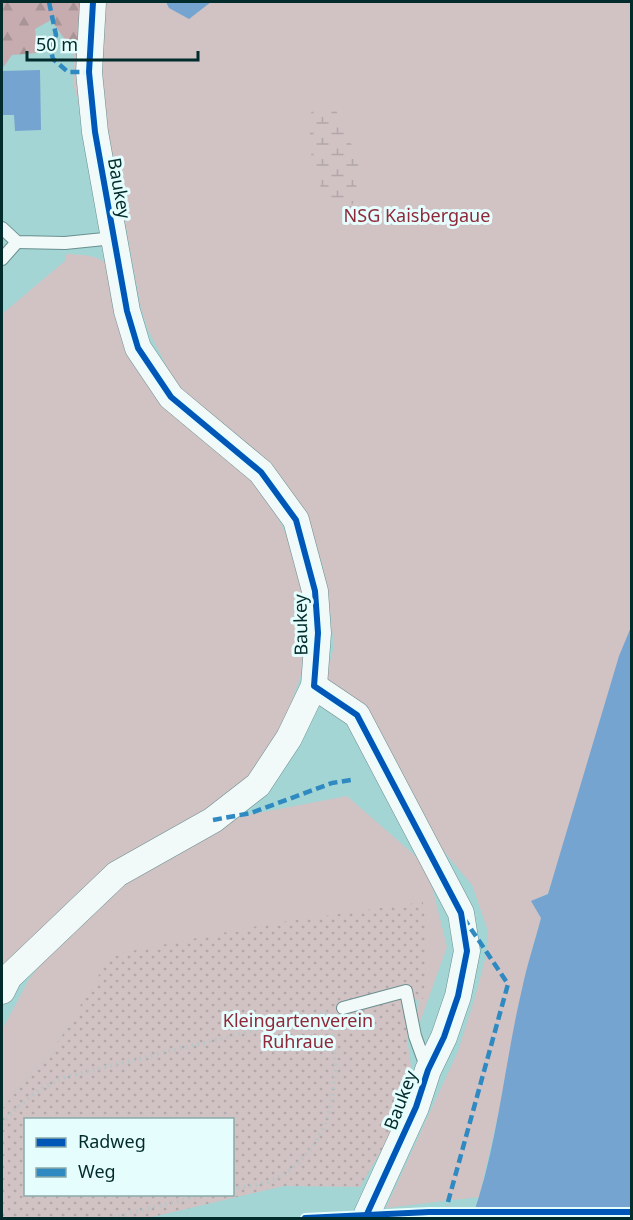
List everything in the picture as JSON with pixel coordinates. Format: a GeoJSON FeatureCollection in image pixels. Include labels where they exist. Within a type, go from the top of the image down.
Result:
{"type":"FeatureCollection","features":[{"type":"Feature","properties":{"kind":"street","name":"Baukey"},"geometry":{"type":"LineString","coordinates":[[2,992],[9,977],[117,874],[213,820],[258,785],[289,738],[314,686],[318,633],[315,591],[296,520],[261,472],[171,397],[138,348],[127,311],[95,132],[89,72],[93,2]]}},
{"type":"Feature","properties":{"kind":"street","name":"Baukey"},"geometry":{"type":"LineString","coordinates":[[314,686],[357,715],[461,913],[467,951],[458,996],[444,1037],[428,1070],[416,1107],[367,1214]]}},
{"type":"Feature","properties":{"kind":"lane"},"geometry":{"type":"LineString","coordinates":[[2,228],[17,242],[66,243],[114,238]]}},
{"type":"Feature","properties":{"kind":"lane"},"geometry":{"type":"LineString","coordinates":[[2,259],[17,242]]}},
{"type":"Feature","properties":{"kind":"lane"},"geometry":{"type":"LineString","coordinates":[[343,1008],[406,991],[415,1036],[428,1070]]}},
{"type":"Feature","properties":{"kind":"path"},"geometry":{"type":"LineString","coordinates":[[2,1124],[28,1097],[43,1086],[65,1077],[329,1012],[334,1038],[336,1071],[332,1103],[327,1122],[318,1140],[303,1158],[277,1179],[234,1189]]}},
{"type":"Feature","properties":{"kind":"path"},"geometry":{"type":"LineString","coordinates":[[113,1218],[200,1196]]}},
{"type":"Feature","properties":{"kind":"path"},"geometry":{"type":"LineString","coordinates":[[446,1218],[448,1202]]}},
{"type":"Feature","properties":{"kind":"path"},"geometry":{"type":"LineString","coordinates":[[367,1214],[632,1212]]}},
{"type":"Feature","properties":{"kind":"green space"},"geometry":{"type":"Polygon","coordinates":[[[2,2],[82,2],[79,59],[51,20],[35,29],[38,53],[12,55],[2,69],[2,2]]]}},
{"type":"Feature","properties":{"kind":"green space","name":"NSG Kaisbergaue"},"geometry":{"type":"Polygon","coordinates":[[[73,2],[631,2],[631,633],[548,894],[531,901],[541,918],[522,990],[506,1081],[479,1197],[386,1208],[458,1051],[486,956],[488,931],[472,885],[446,854],[326,676],[334,647],[329,601],[322,563],[309,530],[203,410],[175,382],[148,330],[141,308],[125,222],[85,131],[73,82],[76,6],[73,2]]]}},
{"type":"Feature","properties":{"kind":"green space"},"geometry":{"type":"Polygon","coordinates":[[[320,103],[334,106],[359,161],[355,199],[350,209],[331,205],[316,178],[310,148],[310,114],[320,103]]]}},
{"type":"Feature","properties":{"kind":"green space"},"geometry":{"type":"Polygon","coordinates":[[[66,254],[95,257],[110,266],[125,335],[152,393],[188,427],[264,490],[291,544],[308,614],[303,669],[283,727],[253,774],[209,809],[112,863],[58,913],[2,975],[2,314],[66,260],[66,254]]]}},
{"type":"Feature","properties":{"kind":"green space"},"geometry":{"type":"Polygon","coordinates":[[[347,796],[427,866],[447,947],[415,1036],[422,970],[112,955],[60,1039],[2,1109],[2,1030],[29,979],[68,932],[129,881],[242,816],[347,796]]]}},
{"type":"Feature","properties":{"kind":"green space","name":"Kleingartenverein Ruhraue"},"geometry":{"type":"Polygon","coordinates":[[[423,902],[427,936],[424,998],[415,1001],[420,1035],[407,1038],[413,1080],[410,1101],[360,1187],[284,1186],[148,1218],[2,1218],[2,1109],[60,1039],[111,955],[268,924],[423,902]]]}},
{"type":"Feature","properties":{"kind":"water"},"geometry":{"type":"Polygon","coordinates":[[[166,2],[211,2],[189,19],[169,8],[166,2]]]}},
{"type":"Feature","properties":{"kind":"water"},"geometry":{"type":"Polygon","coordinates":[[[40,70],[41,130],[15,131],[14,115],[2,115],[2,71],[40,70]]]}},
{"type":"Feature","properties":{"kind":"water"},"geometry":{"type":"Polygon","coordinates":[[[631,627],[631,1218],[472,1218],[488,1162],[526,971],[541,918],[531,901],[548,894],[619,656],[631,627]]]}},
{"type":"Feature","properties":{"kind":"pier"},"geometry":{"type":"Polygon","coordinates":[[[472,1208],[631,1208],[631,1218],[469,1218],[472,1208]]]}},
{"type":"Feature","properties":{"kind":"marked path"},"geometry":{"type":"LineString","coordinates":[[49,2],[56,35],[51,51],[53,59],[68,72],[89,72]]}},
{"type":"Feature","properties":{"kind":"marked path"},"geometry":{"type":"LineString","coordinates":[[213,820],[251,813],[332,783],[351,780]]}},
{"type":"Feature","properties":{"kind":"marked path"},"geometry":{"type":"LineString","coordinates":[[448,1202],[508,984],[465,920]]}},
{"type":"Feature","properties":{"kind":"cycle path"},"geometry":{"type":"LineString","coordinates":[[93,2],[89,72],[95,132],[127,311],[138,348],[171,397],[261,472],[296,520],[315,591],[318,633],[314,686],[357,715],[461,913],[467,951],[458,996],[444,1037],[428,1070],[416,1107],[367,1214]]}},
{"type":"Feature","properties":{"kind":"cycle path"},"geometry":{"type":"LineString","coordinates":[[305,1218],[429,1212],[632,1212]]}}]}
